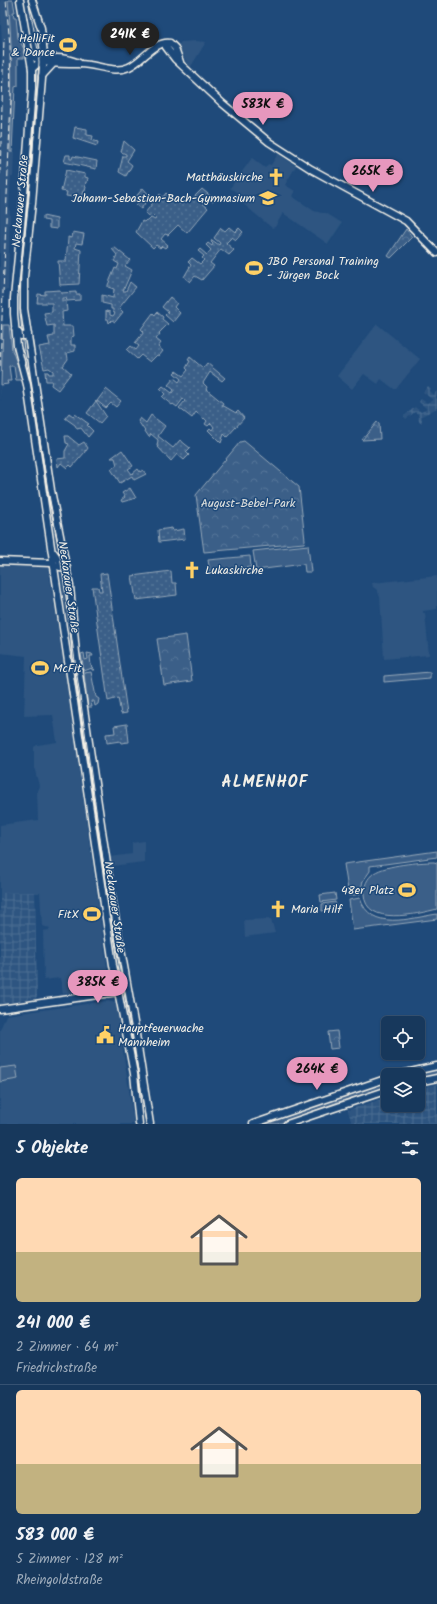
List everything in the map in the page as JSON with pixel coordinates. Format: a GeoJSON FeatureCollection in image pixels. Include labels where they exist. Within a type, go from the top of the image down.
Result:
{"type":"FeatureCollection","features":[{"type":"Feature","properties":{"kind":"main road","name":"Neckarauer Straße"},"geometry":{"type":"LineString","coordinates":[[20,0],[32,70],[32,102],[14,298],[15,329],[17,346],[27,384],[52,551],[58,564],[103,902],[118,992],[134,1074],[139,1124]]}},
{"type":"Feature","properties":{"kind":"main road"},"geometry":{"type":"LineString","coordinates":[[23,0],[27,4],[32,1]]}},
{"type":"Feature","properties":{"kind":"main road","name":"Neckarauer Straße"},"geometry":{"type":"LineString","coordinates":[[32,1],[41,28],[44,48],[33,196],[24,282],[24,302],[51,490],[69,578],[76,653],[113,904],[136,1028],[150,1124]]}},
{"type":"Feature","properties":{"kind":"main road"},"geometry":{"type":"LineString","coordinates":[[32,70],[43,61],[55,60],[74,61],[80,64],[123,69],[130,67],[146,56],[158,45],[165,42],[175,48],[180,62],[213,93],[224,101],[231,110],[269,142],[324,177],[406,221],[437,253]]}},
{"type":"Feature","properties":{"kind":"main road"},"geometry":{"type":"LineString","coordinates":[[44,48],[55,60]]}},
{"type":"Feature","properties":{"kind":"main road"},"geometry":{"type":"LineString","coordinates":[[28,52],[43,61]]}},
{"type":"Feature","properties":{"kind":"main road"},"geometry":{"type":"LineString","coordinates":[[42,76],[55,60]]}},
{"type":"Feature","properties":{"kind":"main road"},"geometry":{"type":"LineString","coordinates":[[15,329],[21,336],[28,334]]}},
{"type":"Feature","properties":{"kind":"main road"},"geometry":{"type":"LineString","coordinates":[[17,346],[23,344],[30,352]]}},
{"type":"Feature","properties":{"kind":"main road"},"geometry":{"type":"LineString","coordinates":[[58,564],[65,556]]}},
{"type":"Feature","properties":{"kind":"main road"},"geometry":{"type":"LineString","coordinates":[[0,561],[58,564],[67,568]]}},
{"type":"Feature","properties":{"kind":"main road"},"geometry":{"type":"LineString","coordinates":[[58,564],[69,578]]}},
{"type":"Feature","properties":{"kind":"main road"},"geometry":{"type":"LineString","coordinates":[[0,1009],[128,990]]}},
{"type":"Feature","properties":{"kind":"main road"},"geometry":{"type":"LineString","coordinates":[[425,1069],[437,1066]]}},
{"type":"Feature","properties":{"kind":"main road"},"geometry":{"type":"LineString","coordinates":[[425,1081],[437,1078]]}},
{"type":"Feature","properties":{"kind":"main road"},"geometry":{"type":"LineString","coordinates":[[252,1124],[381,1080]]}},
{"type":"Feature","properties":{"kind":"main road"},"geometry":{"type":"LineString","coordinates":[[287,1124],[381,1092]]}},
{"type":"Feature","properties":{"kind":"shaded area"},"geometry":{"type":"Polygon","coordinates":[[[0,0],[8,0],[11,26],[12,86],[10,152],[14,152],[9,210],[8,290],[4,290],[0,401],[0,130],[2,47],[0,0]]]}},
{"type":"Feature","properties":{"kind":"shaded area"},"geometry":{"type":"Polygon","coordinates":[[[181,42],[206,42],[190,68],[178,45],[181,42]]]}},
{"type":"Feature","properties":{"kind":"shaded area"},"geometry":{"type":"Polygon","coordinates":[[[41,64],[32,173],[29,173],[35,70],[41,64]]]}},
{"type":"Feature","properties":{"kind":"shaded area","name":"Johann-Sebastian-Bach-Gymnasium"},"geometry":{"type":"Polygon","coordinates":[[[278,154],[296,166],[285,185],[295,191],[292,196],[314,211],[326,213],[342,223],[328,244],[283,213],[275,227],[272,228],[242,203],[242,196],[230,188],[252,158],[265,168],[268,164],[271,165],[278,154]]]}},
{"type":"Feature","properties":{"kind":"shaded area"},"geometry":{"type":"Polygon","coordinates":[[[377,324],[420,359],[396,389],[381,379],[378,384],[364,374],[352,389],[337,376],[377,324]]]}},
{"type":"Feature","properties":{"kind":"shaded area"},"geometry":{"type":"Polygon","coordinates":[[[428,386],[431,389],[429,391],[433,395],[437,391],[437,408],[422,416],[422,423],[419,422],[418,414],[415,412],[406,419],[404,416],[415,407],[421,412],[427,409],[419,402],[421,399],[427,403],[433,400],[423,392],[428,386]]]}},
{"type":"Feature","properties":{"kind":"shaded area"},"geometry":{"type":"Polygon","coordinates":[[[52,511],[61,557],[59,559],[50,517],[52,511]]]}},
{"type":"Feature","properties":{"kind":"shaded area"},"geometry":{"type":"Polygon","coordinates":[[[0,564],[48,566],[66,676],[110,987],[63,994],[60,978],[44,980],[43,931],[49,930],[50,928],[42,926],[40,893],[0,893],[0,825],[38,820],[37,791],[39,786],[34,767],[34,747],[37,745],[57,742],[53,715],[24,716],[26,656],[0,653],[0,564]]]}},
{"type":"Feature","properties":{"kind":"shaded area"},"geometry":{"type":"Polygon","coordinates":[[[437,576],[437,609],[423,611],[423,613],[425,613],[429,655],[384,659],[380,597],[372,583],[437,576]]]}},
{"type":"Feature","properties":{"kind":"shaded area"},"geometry":{"type":"Polygon","coordinates":[[[61,581],[64,583],[70,627],[67,625],[61,581]]]}},
{"type":"Feature","properties":{"kind":"shaded area"},"geometry":{"type":"Polygon","coordinates":[[[67,628],[71,630],[90,770],[87,770],[67,628]]]}},
{"type":"Feature","properties":{"kind":"shaded area"},"geometry":{"type":"Polygon","coordinates":[[[88,785],[92,785],[111,911],[108,909],[88,785]]]}},
{"type":"Feature","properties":{"kind":"shaded area"},"geometry":{"type":"Polygon","coordinates":[[[144,841],[144,862],[112,866],[110,857],[132,854],[132,843],[144,841]]]}},
{"type":"Feature","properties":{"kind":"shaded area"},"geometry":{"type":"Polygon","coordinates":[[[35,892],[37,996],[36,998],[0,1004],[0,893],[35,892]]]}},
{"type":"Feature","properties":{"kind":"shaded area"},"geometry":{"type":"Polygon","coordinates":[[[108,912],[111,915],[122,982],[119,981],[108,912]]]}},
{"type":"Feature","properties":{"kind":"shaded area"},"geometry":{"type":"Polygon","coordinates":[[[271,919],[275,933],[245,937],[244,920],[271,919]]]}},
{"type":"Feature","properties":{"kind":"shaded area"},"geometry":{"type":"Polygon","coordinates":[[[122,993],[125,996],[135,1040],[143,1091],[139,1092],[122,993]]]}},
{"type":"Feature","properties":{"kind":"shaded area"},"geometry":{"type":"Polygon","coordinates":[[[108,1001],[116,1003],[134,1124],[0,1124],[0,1030],[6,1015],[108,1001]]]}},
{"type":"Feature","properties":{"kind":"shaded area"},"geometry":{"type":"Polygon","coordinates":[[[437,1084],[437,1124],[350,1124],[351,1121],[348,1110],[381,1099],[381,1112],[425,1112],[425,1087],[437,1084]]]}},
{"type":"Feature","properties":{"kind":"green space"},"geometry":{"type":"Polygon","coordinates":[[[8,0],[13,0],[15,12],[13,12],[14,17],[16,17],[18,38],[24,49],[24,58],[18,58],[18,86],[15,87],[12,152],[10,152],[12,76],[11,38],[8,0]]]}},
{"type":"Feature","properties":{"kind":"green space"},"geometry":{"type":"Polygon","coordinates":[[[75,127],[87,129],[87,135],[93,136],[92,140],[98,142],[97,146],[73,138],[75,127]]]}},
{"type":"Feature","properties":{"kind":"green space"},"geometry":{"type":"Polygon","coordinates":[[[124,141],[134,150],[127,161],[132,165],[126,176],[119,172],[123,156],[126,156],[126,154],[121,152],[124,141]]]}},
{"type":"Feature","properties":{"kind":"green space"},"geometry":{"type":"Polygon","coordinates":[[[66,155],[70,155],[70,159],[72,159],[73,156],[97,161],[96,169],[64,162],[66,155]]]}},
{"type":"Feature","properties":{"kind":"green space"},"geometry":{"type":"Polygon","coordinates":[[[66,170],[85,174],[85,177],[88,178],[82,198],[66,196],[67,192],[61,191],[66,170]]]}},
{"type":"Feature","properties":{"kind":"green space"},"geometry":{"type":"Polygon","coordinates":[[[143,188],[150,196],[141,209],[136,205],[139,202],[135,198],[143,188]]]}},
{"type":"Feature","properties":{"kind":"green space"},"geometry":{"type":"Polygon","coordinates":[[[202,189],[214,199],[213,202],[204,195],[200,201],[208,208],[187,233],[178,225],[168,235],[165,234],[161,239],[168,245],[165,248],[162,246],[160,248],[156,245],[153,248],[136,232],[142,221],[148,221],[151,218],[155,220],[156,218],[153,215],[151,217],[145,213],[160,194],[163,197],[166,193],[179,204],[185,198],[190,201],[202,189]]]}},
{"type":"Feature","properties":{"kind":"green space"},"geometry":{"type":"Polygon","coordinates":[[[43,216],[57,219],[57,229],[49,228],[49,221],[43,220],[43,216]]]}},
{"type":"Feature","properties":{"kind":"green space"},"geometry":{"type":"Polygon","coordinates":[[[229,227],[235,232],[239,228],[243,232],[236,240],[232,237],[226,243],[234,250],[229,255],[221,249],[210,263],[214,266],[202,280],[195,276],[190,282],[184,277],[191,265],[188,262],[192,258],[200,264],[204,260],[202,258],[204,256],[198,251],[200,249],[207,255],[211,250],[206,245],[208,243],[212,246],[212,240],[219,245],[220,243],[214,238],[221,228],[225,231],[229,227]]]}},
{"type":"Feature","properties":{"kind":"green space"},"geometry":{"type":"Polygon","coordinates":[[[406,229],[412,237],[391,258],[388,256],[406,229]]]}},
{"type":"Feature","properties":{"kind":"green space"},"geometry":{"type":"Polygon","coordinates":[[[73,232],[84,234],[82,244],[76,243],[75,248],[81,250],[79,284],[60,285],[58,261],[66,261],[68,237],[72,238],[73,232]]]}},
{"type":"Feature","properties":{"kind":"green space"},"geometry":{"type":"Polygon","coordinates":[[[114,247],[130,260],[125,266],[132,270],[123,291],[126,291],[130,282],[136,287],[119,308],[123,312],[115,322],[112,320],[109,323],[108,319],[106,319],[106,311],[110,312],[110,315],[113,316],[115,313],[113,312],[113,309],[111,309],[111,305],[102,303],[102,295],[113,298],[114,289],[108,287],[108,285],[115,268],[117,269],[119,264],[114,261],[117,255],[112,249],[114,247]]]}},
{"type":"Feature","properties":{"kind":"green space"},"geometry":{"type":"Polygon","coordinates":[[[60,290],[61,293],[76,292],[76,294],[80,294],[80,300],[67,301],[66,298],[62,298],[62,301],[66,301],[67,311],[62,312],[63,326],[73,326],[74,336],[71,337],[71,345],[75,345],[75,351],[67,353],[68,359],[63,366],[71,373],[58,390],[51,385],[52,381],[46,381],[45,372],[53,374],[53,371],[49,368],[44,369],[39,347],[50,345],[48,337],[54,336],[54,325],[47,326],[44,313],[52,312],[52,303],[37,303],[38,294],[45,295],[45,291],[60,290]]]}},
{"type":"Feature","properties":{"kind":"green space"},"geometry":{"type":"Polygon","coordinates":[[[170,297],[177,303],[174,307],[180,313],[173,322],[165,315],[168,312],[162,307],[170,297]]]}},
{"type":"Feature","properties":{"kind":"green space"},"geometry":{"type":"Polygon","coordinates":[[[157,312],[168,324],[159,333],[160,334],[156,339],[161,343],[158,347],[163,351],[159,356],[157,355],[150,362],[141,355],[137,359],[127,350],[131,346],[136,350],[139,346],[135,343],[144,332],[141,329],[153,313],[155,315],[157,312]]]}},
{"type":"Feature","properties":{"kind":"green space"},"geometry":{"type":"Polygon","coordinates":[[[3,325],[9,325],[12,350],[23,380],[16,380],[14,366],[9,366],[11,381],[7,381],[8,384],[1,385],[3,325]]]}},
{"type":"Feature","properties":{"kind":"green space"},"geometry":{"type":"Polygon","coordinates":[[[190,357],[203,368],[207,363],[225,378],[222,381],[210,372],[203,383],[207,387],[206,389],[223,403],[222,405],[236,413],[238,411],[244,418],[227,437],[224,434],[221,443],[208,430],[210,428],[212,430],[214,427],[211,423],[208,426],[205,424],[207,421],[196,412],[192,418],[179,408],[185,401],[183,399],[177,407],[162,397],[165,394],[160,389],[163,386],[172,393],[174,390],[168,385],[174,378],[179,382],[181,379],[174,373],[176,371],[183,376],[188,370],[186,368],[190,361],[188,360],[190,357]]]}},
{"type":"Feature","properties":{"kind":"green space"},"geometry":{"type":"Polygon","coordinates":[[[106,389],[121,401],[116,407],[111,403],[106,408],[97,401],[106,389]]]}},
{"type":"Feature","properties":{"kind":"green space"},"geometry":{"type":"Polygon","coordinates":[[[96,401],[106,416],[100,423],[87,413],[96,401]]]}},
{"type":"Feature","properties":{"kind":"green space"},"geometry":{"type":"Polygon","coordinates":[[[69,413],[73,416],[75,414],[89,424],[87,425],[93,431],[88,437],[81,428],[77,429],[75,425],[65,418],[69,413]]]}},
{"type":"Feature","properties":{"kind":"green space"},"geometry":{"type":"Polygon","coordinates":[[[151,415],[165,426],[158,436],[173,448],[180,440],[190,448],[186,452],[189,455],[184,460],[177,454],[171,461],[157,446],[158,440],[151,434],[149,437],[138,421],[140,418],[146,423],[151,415]]]}},
{"type":"Feature","properties":{"kind":"green space"},"geometry":{"type":"Polygon","coordinates":[[[377,422],[379,423],[380,439],[362,440],[377,422]]]}},
{"type":"Feature","properties":{"kind":"green space"},"geometry":{"type":"Polygon","coordinates":[[[65,436],[68,436],[79,445],[84,442],[88,448],[72,467],[70,465],[67,468],[61,463],[58,467],[57,459],[65,458],[65,451],[69,444],[66,443],[65,436]]]}},
{"type":"Feature","properties":{"kind":"green space","name":"August-Bebel-Park"},"geometry":{"type":"Polygon","coordinates":[[[244,441],[299,487],[305,540],[304,543],[204,552],[196,495],[240,442],[244,441]]]}},
{"type":"Feature","properties":{"kind":"green space"},"geometry":{"type":"Polygon","coordinates":[[[122,450],[133,466],[128,469],[132,474],[138,469],[140,472],[143,470],[146,474],[134,480],[132,476],[120,483],[111,469],[117,465],[115,458],[111,458],[122,450]]]}},
{"type":"Feature","properties":{"kind":"green space"},"geometry":{"type":"Polygon","coordinates":[[[130,488],[136,498],[122,502],[121,500],[125,497],[122,493],[130,488]]]}},
{"type":"Feature","properties":{"kind":"green space"},"geometry":{"type":"Polygon","coordinates":[[[172,528],[173,531],[184,529],[185,539],[159,542],[158,530],[172,528]]]}},
{"type":"Feature","properties":{"kind":"green space"},"geometry":{"type":"Polygon","coordinates":[[[308,545],[311,572],[305,572],[304,564],[256,570],[253,551],[308,545]]]}},
{"type":"Feature","properties":{"kind":"green space"},"geometry":{"type":"Polygon","coordinates":[[[250,556],[251,567],[210,572],[208,560],[250,556]]]}},
{"type":"Feature","properties":{"kind":"green space"},"geometry":{"type":"Polygon","coordinates":[[[171,571],[172,583],[176,583],[177,595],[136,600],[132,576],[171,571]]]}},
{"type":"Feature","properties":{"kind":"green space"},"geometry":{"type":"Polygon","coordinates":[[[107,573],[127,713],[121,714],[118,698],[108,701],[92,587],[98,587],[99,591],[102,591],[100,574],[107,573]]]}},
{"type":"Feature","properties":{"kind":"green space"},"geometry":{"type":"Polygon","coordinates":[[[186,635],[192,681],[164,685],[157,639],[186,635]]]}},
{"type":"Feature","properties":{"kind":"green space"},"geometry":{"type":"Polygon","coordinates":[[[84,653],[85,660],[88,659],[87,653],[92,654],[93,656],[90,656],[91,666],[95,670],[92,670],[92,668],[84,671],[81,654],[84,653]]]}},
{"type":"Feature","properties":{"kind":"green space"},"geometry":{"type":"Polygon","coordinates":[[[91,672],[96,697],[99,699],[98,704],[95,706],[94,701],[91,701],[92,707],[88,707],[84,673],[91,672]]]}},
{"type":"Feature","properties":{"kind":"green space"},"geometry":{"type":"Polygon","coordinates":[[[430,672],[430,678],[384,682],[384,676],[430,672]]]}},
{"type":"Feature","properties":{"kind":"green space"},"geometry":{"type":"Polygon","coordinates":[[[127,724],[129,742],[121,743],[120,741],[107,743],[106,734],[115,733],[114,726],[127,724]]]}},
{"type":"Feature","properties":{"kind":"green space"},"geometry":{"type":"Polygon","coordinates":[[[437,851],[437,857],[370,866],[370,871],[363,881],[360,894],[349,896],[344,864],[437,851]]]}},
{"type":"Feature","properties":{"kind":"green space"},"geometry":{"type":"Polygon","coordinates":[[[434,862],[437,863],[437,909],[394,916],[383,915],[373,911],[367,904],[364,894],[366,882],[374,873],[394,866],[434,862]]]}},
{"type":"Feature","properties":{"kind":"green space"},"geometry":{"type":"Polygon","coordinates":[[[335,893],[336,900],[321,902],[320,895],[335,893]]]}},
{"type":"Feature","properties":{"kind":"green space"},"geometry":{"type":"Polygon","coordinates":[[[360,898],[365,909],[382,919],[404,920],[437,914],[437,919],[353,930],[349,900],[360,898]]]}},
{"type":"Feature","properties":{"kind":"green space"},"geometry":{"type":"Polygon","coordinates":[[[335,902],[337,909],[322,911],[322,904],[335,902]]]}},
{"type":"Feature","properties":{"kind":"green space"},"geometry":{"type":"Polygon","coordinates":[[[337,1031],[339,1048],[330,1049],[328,1032],[337,1031]]]}},
{"type":"Feature","properties":{"kind":"green space"},"geometry":{"type":"Polygon","coordinates":[[[16,1066],[18,1079],[0,1082],[0,1068],[16,1066]]]}},
{"type":"Feature","properties":{"kind":"green space"},"geometry":{"type":"Polygon","coordinates":[[[437,1069],[437,1075],[425,1078],[425,1072],[437,1069]]]}},
{"type":"Feature","properties":{"kind":"green space"},"geometry":{"type":"Polygon","coordinates":[[[381,1082],[381,1089],[338,1102],[278,1124],[260,1124],[381,1082]]]}},
{"type":"Feature","properties":{"kind":"tram line"},"geometry":{"type":"LineString","coordinates":[[28,0],[39,62],[32,163],[21,271],[20,312],[24,351],[32,389],[59,548],[114,937],[146,1124]]}},
{"type":"Feature","properties":{"kind":"railway"},"geometry":{"type":"LineString","coordinates":[[0,366],[11,98],[10,46],[6,0]]}},
{"type":"Feature","properties":{"kind":"railway"},"geometry":{"type":"LineString","coordinates":[[0,174],[4,38]]}},
{"type":"Feature","properties":{"kind":"place","name":"HelliFit & Dance"},"geometry":{"type":"Point","coordinates":[68,45]}},
{"type":"Feature","properties":{"kind":"place","name":"Matthäuskirche"},"geometry":{"type":"Point","coordinates":[276,177]}},
{"type":"Feature","properties":{"kind":"place","name":"Johann-Sebastian-Bach-Gymnasium"},"geometry":{"type":"Point","coordinates":[268,198]}},
{"type":"Feature","properties":{"kind":"place","name":"JBO Personal Training - Jürgen Bock"},"geometry":{"type":"Point","coordinates":[254,268]}},
{"type":"Feature","properties":{"kind":"place","name":"Lukaskirche"},"geometry":{"type":"Point","coordinates":[192,570]}},
{"type":"Feature","properties":{"kind":"place","name":"McFit"},"geometry":{"type":"Point","coordinates":[40,668]}},
{"type":"Feature","properties":{"kind":"place","name":"48er Platz"},"geometry":{"type":"Point","coordinates":[407,890]}},
{"type":"Feature","properties":{"kind":"place","name":"Maria Hilf"},"geometry":{"type":"Point","coordinates":[278,909]}},
{"type":"Feature","properties":{"kind":"place","name":"FitX"},"geometry":{"type":"Point","coordinates":[92,914]}},
{"type":"Feature","properties":{"kind":"place","name":"Hauptfeuerwache Mannheim"},"geometry":{"type":"Point","coordinates":[105,1035]}},
{"type":"Feature","properties":{"kind":"district","name":"ALMENHOF"},"geometry":{"type":"Point","coordinates":[265,781]}}]}
